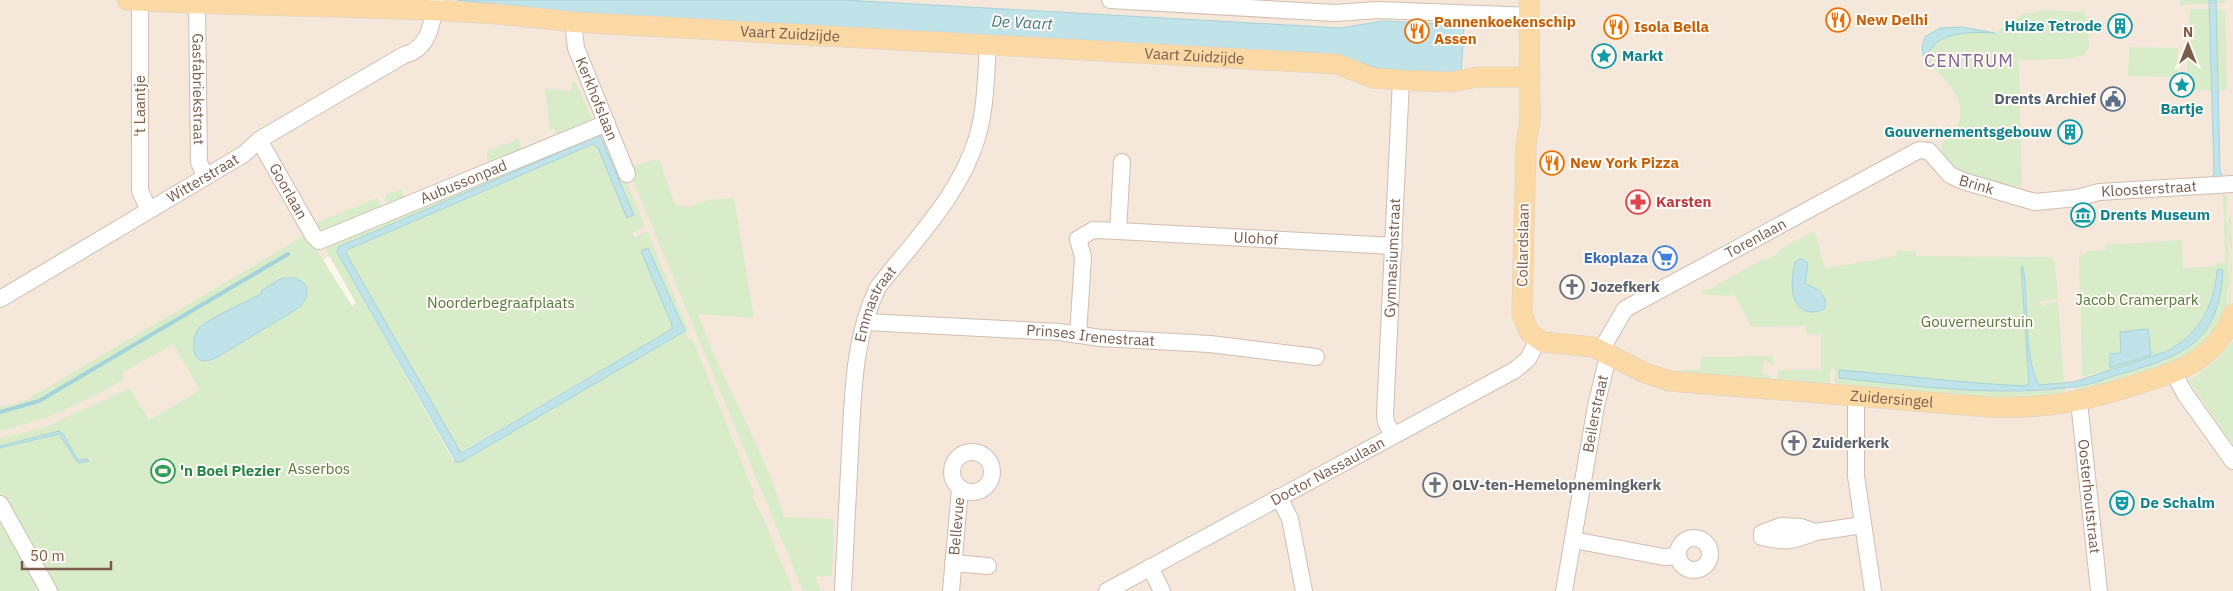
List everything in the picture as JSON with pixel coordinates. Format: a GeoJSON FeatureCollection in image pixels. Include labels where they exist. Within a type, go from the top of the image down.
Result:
{"type":"FeatureCollection","features":[{"type":"Feature","properties":{"kind":"main road","name":"Vaart Zuidzijde"},"geometry":{"type":"LineString","coordinates":[[136,5],[197,3],[429,6],[573,22],[1337,64],[1374,78],[1451,82],[1459,88],[1525,84]]}},
{"type":"Feature","properties":{"kind":"main road","name":"Collardslaan"},"geometry":{"type":"LineString","coordinates":[[1523,8],[1529,55],[1525,84],[1530,121],[1526,144],[1522,314],[1528,330],[1538,340]]}},
{"type":"Feature","properties":{"kind":"main road","name":"Zuidersingel"},"geometry":{"type":"LineString","coordinates":[[1538,340],[1547,343],[1585,345],[1606,353],[1645,373],[1670,381],[2013,408],[2040,407],[2080,402],[2173,372],[2193,363],[2210,351],[2220,340],[2233,314]]}},
{"type":"Feature","properties":{"kind":"street"},"geometry":{"type":"LineString","coordinates":[[1110,0],[1249,4],[1335,13],[1378,10],[1523,8]]}},
{"type":"Feature","properties":{"kind":"street","name":"Gasfabriekstraat"},"geometry":{"type":"LineString","coordinates":[[197,3],[199,162],[205,176]]}},
{"type":"Feature","properties":{"kind":"street","name":"'t Laantje"},"geometry":{"type":"LineString","coordinates":[[136,5],[140,192],[148,210]]}},
{"type":"Feature","properties":{"kind":"street","name":"Witterstraat"},"geometry":{"type":"LineString","coordinates":[[0,299],[244,154],[259,140],[404,55],[406,48],[420,34],[429,6]]}},
{"type":"Feature","properties":{"kind":"street","name":"Kerkhofslaan"},"geometry":{"type":"LineString","coordinates":[[573,22],[576,48],[627,174]]}},
{"type":"Feature","properties":{"kind":"street","name":"Emmastraat"},"geometry":{"type":"LineString","coordinates":[[843,591],[854,383],[866,322],[878,287],[943,205],[968,163],[983,112],[988,44]]}},
{"type":"Feature","properties":{"kind":"street","name":"Gymnasiumstraat"},"geometry":{"type":"LineString","coordinates":[[1393,436],[1385,415],[1402,80]]}},
{"type":"Feature","properties":{"kind":"street","name":"Aubussonpad"},"geometry":{"type":"LineString","coordinates":[[319,242],[607,122]]}},
{"type":"Feature","properties":{"kind":"street","name":"Goorlaan"},"geometry":{"type":"LineString","coordinates":[[259,140],[313,235],[319,242]]}},
{"type":"Feature","properties":{"kind":"street","name":"Torenlaan"},"geometry":{"type":"LineString","coordinates":[[1606,353],[1625,309],[1907,156],[1919,150],[1929,151]]}},
{"type":"Feature","properties":{"kind":"street","name":"Brink"},"geometry":{"type":"LineString","coordinates":[[1929,151],[1941,166],[1956,178],[2035,202]]}},
{"type":"Feature","properties":{"kind":"street"},"geometry":{"type":"LineString","coordinates":[[1118,231],[1122,162]]}},
{"type":"Feature","properties":{"kind":"street","name":"Kloosterstraat"},"geometry":{"type":"LineString","coordinates":[[2035,202],[2077,198],[2099,192],[2233,184]]}},
{"type":"Feature","properties":{"kind":"street","name":"Ulohof"},"geometry":{"type":"LineString","coordinates":[[1078,335],[1083,258],[1078,239],[1093,230],[1394,246]]}},
{"type":"Feature","properties":{"kind":"street","name":"Prinses Irenestraat"},"geometry":{"type":"LineString","coordinates":[[866,322],[1059,332],[1101,338],[1210,344],[1316,357]]}},
{"type":"Feature","properties":{"kind":"street","name":"Doctor Nassaulaan"},"geometry":{"type":"LineString","coordinates":[[1107,591],[1514,370],[1528,359],[1538,340]]}},
{"type":"Feature","properties":{"kind":"street","name":"Beilerstraat"},"geometry":{"type":"LineString","coordinates":[[1564,591],[1596,406],[1606,365],[1606,353]]}},
{"type":"Feature","properties":{"kind":"street"},"geometry":{"type":"LineString","coordinates":[[2173,372],[2178,384],[2233,461]]}},
{"type":"Feature","properties":{"kind":"street"},"geometry":{"type":"LineString","coordinates":[[1856,396],[1856,476],[1873,591]]}},
{"type":"Feature","properties":{"kind":"street","name":"Oosterhoutstraat"},"geometry":{"type":"LineString","coordinates":[[2080,402],[2100,591]]}},
{"type":"Feature","properties":{"kind":"street","name":"Bellevue"},"geometry":{"type":"LineString","coordinates":[[951,591],[960,489]]}},
{"type":"Feature","properties":{"kind":"street"},"geometry":{"type":"LineString","coordinates":[[1279,497],[1290,520],[1304,591]]}},
{"type":"Feature","properties":{"kind":"street"},"geometry":{"type":"LineString","coordinates":[[0,504],[49,591]]}},
{"type":"Feature","properties":{"kind":"street"},"geometry":{"type":"LineString","coordinates":[[1815,532],[1863,525]]}},
{"type":"Feature","properties":{"kind":"street"},"geometry":{"type":"LineString","coordinates":[[1573,540],[1664,557],[1678,556]]}},
{"type":"Feature","properties":{"kind":"street","name":"Bellevue"},"geometry":{"type":"LineString","coordinates":[[953,563],[988,566]]}},
{"type":"Feature","properties":{"kind":"street"},"geometry":{"type":"LineString","coordinates":[[1150,567],[1162,591]]}},
{"type":"Feature","properties":{"kind":"shaded area"},"geometry":{"type":"Polygon","coordinates":[[[0,0],[2233,0],[2233,591],[768,591],[599,138],[345,247],[181,346],[258,509],[0,591],[0,0]]]}},
{"type":"Feature","properties":{"kind":"green space"},"geometry":{"type":"Polygon","coordinates":[[[2180,0],[2225,0],[2225,3],[2180,5],[2180,0]]]}},
{"type":"Feature","properties":{"kind":"green space"},"geometry":{"type":"Polygon","coordinates":[[[2190,9],[2225,10],[2227,89],[2223,91],[2186,90],[2190,9]]]}},
{"type":"Feature","properties":{"kind":"green space"},"geometry":{"type":"Polygon","coordinates":[[[2045,10],[2084,12],[2088,19],[2089,47],[2084,55],[2068,59],[2017,60],[2019,66],[2022,186],[2000,185],[1974,178],[1961,172],[1951,165],[1944,156],[1941,146],[1953,134],[1959,120],[1960,109],[1958,99],[1953,89],[1922,55],[1921,48],[1925,37],[1940,28],[1949,27],[1995,33],[2023,14],[2045,10]]]}},
{"type":"Feature","properties":{"kind":"green space"},"geometry":{"type":"Polygon","coordinates":[[[2129,47],[2178,48],[2177,77],[2128,76],[2129,47]]]}},
{"type":"Feature","properties":{"kind":"green space"},"geometry":{"type":"Polygon","coordinates":[[[572,83],[576,83],[592,119],[600,116],[595,124],[559,140],[554,128],[550,130],[545,89],[571,91],[572,83]]]}},
{"type":"Feature","properties":{"kind":"green space","name":"Asserbos"},"geometry":{"type":"Polygon","coordinates":[[[604,128],[645,226],[633,233],[635,237],[647,231],[688,329],[686,335],[689,340],[692,338],[755,495],[752,496],[764,520],[793,591],[0,591],[0,448],[59,434],[77,462],[88,461],[93,458],[78,460],[63,434],[52,432],[0,446],[0,438],[45,427],[130,388],[149,420],[200,390],[173,344],[122,373],[124,379],[109,388],[49,416],[0,431],[0,407],[26,400],[307,234],[352,306],[356,303],[326,250],[326,244],[604,128]],[[603,138],[338,247],[337,252],[453,460],[685,331],[672,325],[672,329],[459,453],[347,255],[348,250],[593,144],[598,148],[634,216],[603,138]],[[282,278],[261,294],[199,327],[207,361],[216,358],[300,307],[307,297],[297,278],[282,278]]]}},
{"type":"Feature","properties":{"kind":"green space"},"geometry":{"type":"Polygon","coordinates":[[[519,138],[522,155],[490,163],[487,161],[487,151],[519,138]]]}},
{"type":"Feature","properties":{"kind":"green space"},"geometry":{"type":"Polygon","coordinates":[[[659,159],[675,205],[688,207],[709,200],[734,198],[754,318],[698,314],[719,365],[766,465],[784,517],[834,519],[832,576],[815,577],[821,591],[803,591],[629,171],[635,165],[659,159]]]}},
{"type":"Feature","properties":{"kind":"green space"},"geometry":{"type":"Polygon","coordinates":[[[401,189],[405,198],[390,208],[385,197],[387,194],[401,189]]]}},
{"type":"Feature","properties":{"kind":"green space","name":"Jacob Cramerpark"},"geometry":{"type":"Polygon","coordinates":[[[2223,193],[2227,197],[2226,221],[2230,230],[2227,240],[2230,255],[2228,268],[2231,281],[2227,293],[2227,306],[2212,333],[2195,352],[2179,360],[2075,393],[2074,387],[2093,384],[2164,359],[2195,342],[2206,330],[2214,314],[2220,295],[2223,270],[2216,271],[2212,297],[2206,316],[2191,334],[2178,344],[2131,364],[2082,377],[2079,255],[2087,254],[2087,251],[2106,250],[2106,245],[2182,240],[2183,268],[2216,266],[2216,263],[2225,262],[2223,193]]]}},
{"type":"Feature","properties":{"kind":"green space"},"geometry":{"type":"Polygon","coordinates":[[[377,198],[383,210],[326,237],[305,215],[311,212],[316,223],[377,198]]]}},
{"type":"Feature","properties":{"kind":"green space"},"geometry":{"type":"Polygon","coordinates":[[[2231,215],[2232,237],[2232,255],[2228,240],[2231,230],[2228,220],[2231,215]]]}},
{"type":"Feature","properties":{"kind":"green space","name":"Gouverneurstuin"},"geometry":{"type":"Polygon","coordinates":[[[1815,231],[1824,266],[1827,268],[1896,256],[1897,250],[1916,252],[1916,256],[2050,257],[2055,262],[2058,299],[2041,301],[2040,303],[2046,307],[2047,303],[2058,302],[2064,381],[2021,389],[1841,374],[1838,371],[1838,382],[1839,378],[1923,387],[2008,392],[2065,389],[2065,395],[2028,402],[1834,388],[1836,370],[1831,369],[1829,388],[1777,382],[1778,370],[1821,370],[1821,334],[1806,334],[1806,326],[1751,327],[1734,294],[1728,296],[1702,294],[1700,292],[1710,289],[1761,260],[1770,258],[1785,246],[1815,231]]]}},
{"type":"Feature","properties":{"kind":"green space"},"geometry":{"type":"Polygon","coordinates":[[[2232,255],[2232,270],[2232,281],[2230,268],[2232,255]]]}},
{"type":"Feature","properties":{"kind":"green space"},"geometry":{"type":"Polygon","coordinates":[[[2231,286],[2230,303],[2228,308],[2229,293],[2231,286]]]}},
{"type":"Feature","properties":{"kind":"green space"},"geometry":{"type":"Polygon","coordinates":[[[2228,310],[2224,320],[2215,333],[2221,318],[2228,310]]]}},
{"type":"Feature","properties":{"kind":"green space"},"geometry":{"type":"Polygon","coordinates":[[[2215,334],[2204,345],[2200,349],[2206,340],[2215,334]]]}},
{"type":"Feature","properties":{"kind":"green space"},"geometry":{"type":"Polygon","coordinates":[[[2233,341],[2233,445],[2189,381],[2217,360],[2233,341]]]}},
{"type":"Feature","properties":{"kind":"green space"},"geometry":{"type":"Polygon","coordinates":[[[2200,349],[2178,364],[2171,365],[2177,363],[2200,349]]]}},
{"type":"Feature","properties":{"kind":"green space"},"geometry":{"type":"Polygon","coordinates":[[[1773,356],[1773,365],[1765,360],[1761,371],[1771,377],[1770,383],[1684,376],[1684,369],[1700,370],[1701,358],[1704,357],[1773,356]]]}},
{"type":"Feature","properties":{"kind":"green space"},"geometry":{"type":"Polygon","coordinates":[[[2139,374],[2149,374],[2075,397],[2093,389],[2106,387],[2115,382],[2129,380],[2139,374]]]}},
{"type":"Feature","properties":{"kind":"water","name":"De Vaart"},"geometry":{"type":"Polygon","coordinates":[[[457,0],[844,0],[1341,28],[1383,21],[1464,25],[1461,73],[1382,69],[1338,56],[569,15],[534,8],[457,0]]]}},
{"type":"Feature","properties":{"kind":"water"},"geometry":{"type":"Polygon","coordinates":[[[2209,0],[2216,0],[2220,171],[2224,178],[2210,178],[2214,174],[2209,0]]]}},
{"type":"Feature","properties":{"kind":"water"},"geometry":{"type":"Polygon","coordinates":[[[1962,27],[1995,33],[1965,33],[1937,42],[1927,58],[1931,66],[1923,52],[1925,37],[1940,28],[1962,27]]]}},
{"type":"Feature","properties":{"kind":"water"},"geometry":{"type":"Polygon","coordinates":[[[600,135],[634,215],[627,218],[598,148],[593,144],[347,250],[347,255],[461,453],[672,329],[641,251],[648,248],[685,331],[461,462],[456,462],[337,252],[338,247],[600,135]]]}},
{"type":"Feature","properties":{"kind":"water"},"geometry":{"type":"Polygon","coordinates":[[[1803,259],[1808,263],[1805,284],[1817,289],[1823,295],[1825,308],[1817,312],[1804,310],[1798,306],[1795,300],[1792,284],[1795,262],[1803,259]]]}},
{"type":"Feature","properties":{"kind":"water"},"geometry":{"type":"Polygon","coordinates":[[[2021,266],[2023,267],[2025,280],[2028,344],[2034,374],[2039,385],[2074,382],[2165,352],[2177,345],[2196,328],[2203,318],[2212,296],[2217,270],[2223,270],[2215,313],[2207,328],[2196,340],[2183,350],[2167,358],[2091,384],[2050,389],[1990,391],[1960,390],[1839,378],[1839,370],[2001,385],[2024,386],[2029,384],[2021,266]]]}},
{"type":"Feature","properties":{"kind":"water"},"geometry":{"type":"Polygon","coordinates":[[[282,278],[296,278],[306,285],[307,297],[300,307],[216,358],[204,361],[197,357],[194,350],[195,335],[203,324],[261,294],[262,290],[282,278]]]}},
{"type":"Feature","properties":{"kind":"water"},"geometry":{"type":"Polygon","coordinates":[[[2148,329],[2151,355],[2110,368],[2110,354],[2121,353],[2120,332],[2148,329]]]}},
{"type":"Feature","properties":{"kind":"water"},"geometry":{"type":"Polygon","coordinates":[[[59,431],[63,434],[78,460],[87,459],[89,461],[78,463],[59,434],[0,448],[0,446],[59,431]]]}},
{"type":"Feature","properties":{"kind":"waterway"},"geometry":{"type":"LineString","coordinates":[[0,412],[39,401],[288,254]]}},
{"type":"Feature","properties":{"kind":"place","name":"New Delhi"},"geometry":{"type":"Point","coordinates":[1838,20]}},
{"type":"Feature","properties":{"kind":"place","name":"Huize Tetrode"},"geometry":{"type":"Point","coordinates":[2120,26]}},
{"type":"Feature","properties":{"kind":"place","name":"Isola Bella"},"geometry":{"type":"Point","coordinates":[1616,27]}},
{"type":"Feature","properties":{"kind":"place","name":"Pannenkoekenschip Assen"},"geometry":{"type":"Point","coordinates":[1417,31]}},
{"type":"Feature","properties":{"kind":"place","name":"Markt"},"geometry":{"type":"Point","coordinates":[1604,56]}},
{"type":"Feature","properties":{"kind":"place","name":"Bartje"},"geometry":{"type":"Point","coordinates":[2182,85]}},
{"type":"Feature","properties":{"kind":"place","name":"Drents Archief"},"geometry":{"type":"Point","coordinates":[2113,99]}},
{"type":"Feature","properties":{"kind":"place","name":"Gouvernementsgebouw"},"geometry":{"type":"Point","coordinates":[2070,132]}},
{"type":"Feature","properties":{"kind":"place","name":"New York Pizza"},"geometry":{"type":"Point","coordinates":[1552,163]}},
{"type":"Feature","properties":{"kind":"place","name":"Karsten"},"geometry":{"type":"Point","coordinates":[1638,202]}},
{"type":"Feature","properties":{"kind":"place","name":"Drents Museum"},"geometry":{"type":"Point","coordinates":[2083,215]}},
{"type":"Feature","properties":{"kind":"place","name":"Ekoplaza"},"geometry":{"type":"Point","coordinates":[1665,258]}},
{"type":"Feature","properties":{"kind":"place","name":"Jozefkerk"},"geometry":{"type":"Point","coordinates":[1572,287]}},
{"type":"Feature","properties":{"kind":"place","name":"Zuiderkerk"},"geometry":{"type":"Point","coordinates":[1794,443]}},
{"type":"Feature","properties":{"kind":"place","name":"'n Boel Plezier"},"geometry":{"type":"Point","coordinates":[163,471]}},
{"type":"Feature","properties":{"kind":"place","name":"OLV-ten-Hemelopnemingkerk"},"geometry":{"type":"Point","coordinates":[1435,485]}},
{"type":"Feature","properties":{"kind":"place","name":"De Schalm"},"geometry":{"type":"Point","coordinates":[2122,503]}},
{"type":"Feature","properties":{"kind":"district","name":"CENTRUM"},"geometry":{"type":"Point","coordinates":[1969,61]}},
{"type":"Feature","properties":{"kind":"park label","name":"Noorderbegraafplaats"},"geometry":{"type":"Point","coordinates":[501,303]}}]}
